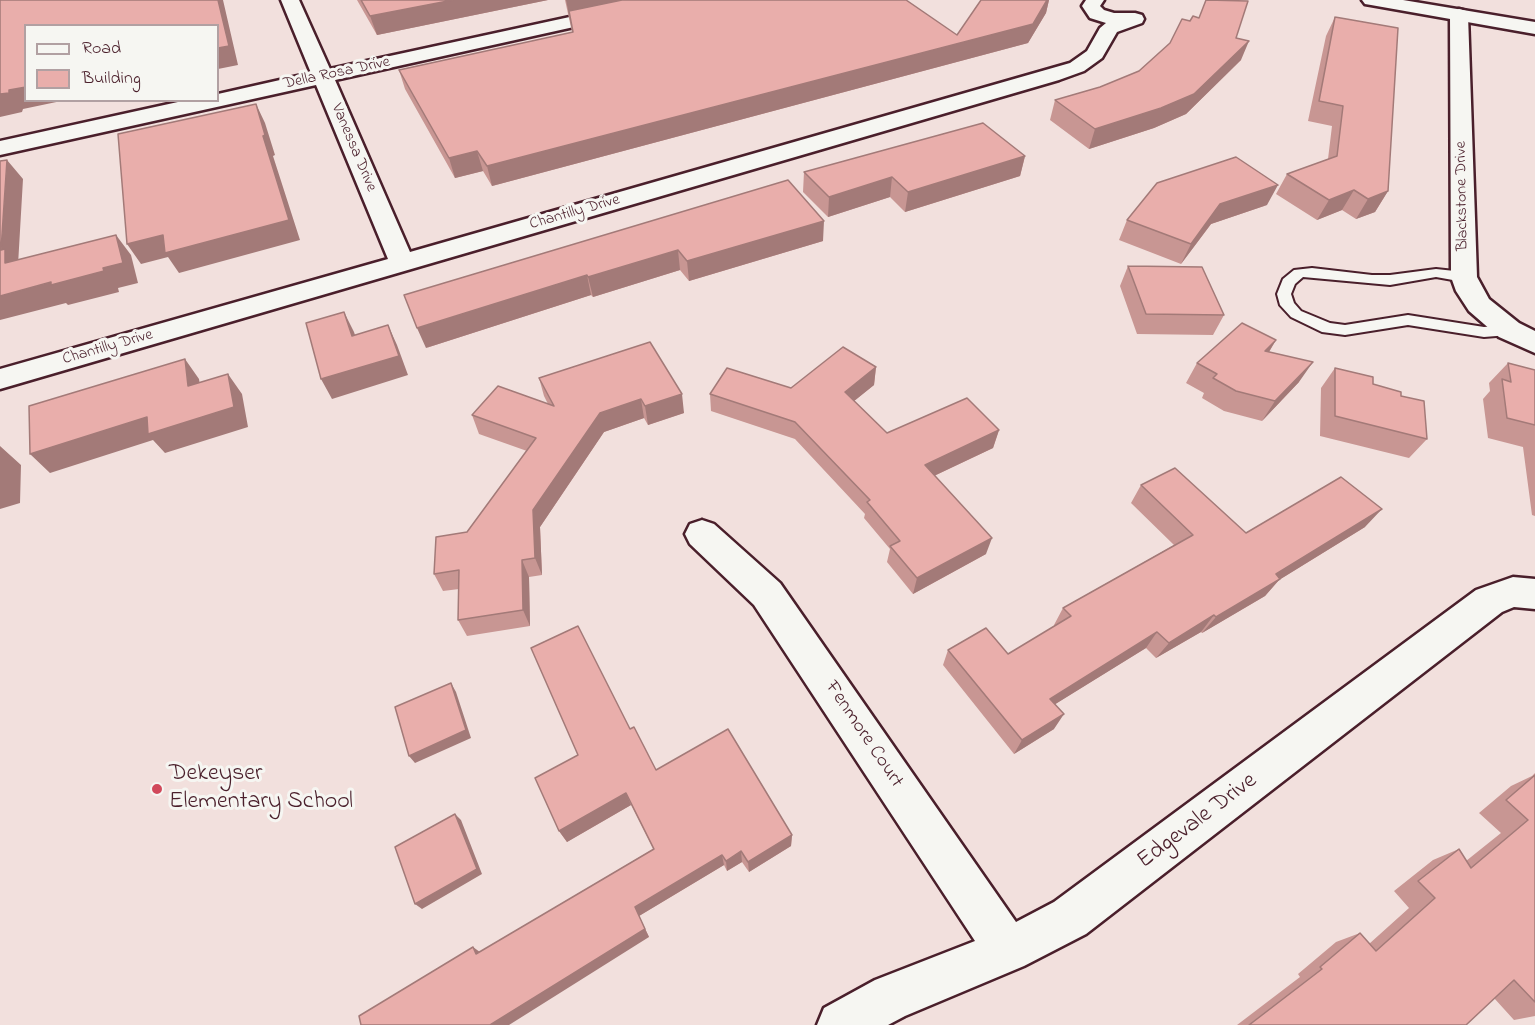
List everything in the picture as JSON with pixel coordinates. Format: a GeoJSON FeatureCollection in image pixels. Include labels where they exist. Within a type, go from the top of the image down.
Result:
{"type":"FeatureCollection","features":[{"type":"Feature","properties":{"kind":"street","name":"Vanessa Drive"},"geometry":{"type":"LineString","coordinates":[[290,0],[402,262]]}},
{"type":"Feature","properties":{"kind":"street","name":"Della Rosa Drive"},"geometry":{"type":"LineString","coordinates":[[219,100],[673,0]]}},
{"type":"Feature","properties":{"kind":"street"},"geometry":{"type":"LineString","coordinates":[[1371,0],[1535,28]]}},
{"type":"Feature","properties":{"kind":"street","name":"Chantilly Drive"},"geometry":{"type":"LineString","coordinates":[[0,379],[1052,76],[1077,67],[1095,54],[1108,15],[1137,18],[1145,12],[1140,4],[1134,1]]}},
{"type":"Feature","properties":{"kind":"street","name":"Blackstone Drive"},"geometry":{"type":"LineString","coordinates":[[1459,15],[1464,277],[1469,291],[1479,305],[1509,330],[1535,343]]}},
{"type":"Feature","properties":{"kind":"street","name":"Della Rosa Drive"},"geometry":{"type":"LineString","coordinates":[[0,148],[209,102]]}},
{"type":"Feature","properties":{"kind":"street","name":"Fenmore Court"},"geometry":{"type":"LineString","coordinates":[[702,534],[767,594],[1008,950]]}},
{"type":"Feature","properties":{"kind":"street","name":"Edgevale Drive"},"geometry":{"type":"LineString","coordinates":[[841,1025],[892,997],[954,974],[1008,950],[1070,918],[1489,601],[1513,592],[1535,594]]}},
{"type":"Feature","properties":{"kind":"lane"},"geometry":{"type":"LineString","coordinates":[[1464,277],[1436,273],[1390,280],[1372,280],[1312,272],[1299,273],[1288,282],[1284,294],[1287,305],[1296,314],[1327,328],[1345,330],[1408,321],[1484,332],[1509,330]]}},
{"type":"Feature","properties":{"kind":"building"},"geometry":{"type":"Polygon","coordinates":[[[0,0],[218,0],[229,46],[219,48],[219,24],[24,24],[24,87],[0,94],[0,0]]]}},
{"type":"Feature","properties":{"kind":"building"},"geometry":{"type":"Polygon","coordinates":[[[361,0],[453,0],[370,16],[361,0]]]}},
{"type":"Feature","properties":{"kind":"building"},"geometry":{"type":"Polygon","coordinates":[[[622,0],[906,0],[957,35],[981,0],[1047,0],[1033,24],[487,166],[477,151],[449,158],[399,70],[573,32],[569,11],[622,0]]]}},
{"type":"Feature","properties":{"kind":"building"},"geometry":{"type":"Polygon","coordinates":[[[1206,0],[1248,1],[1236,38],[1249,41],[1194,94],[1161,108],[1095,129],[1055,100],[1100,87],[1139,71],[1170,43],[1182,19],[1190,21],[1193,16],[1199,18],[1206,0]]]}},
{"type":"Feature","properties":{"kind":"building"},"geometry":{"type":"Polygon","coordinates":[[[1335,17],[1398,28],[1388,191],[1368,199],[1354,190],[1329,200],[1287,174],[1337,156],[1343,106],[1319,101],[1335,17]]]}},
{"type":"Feature","properties":{"kind":"building"},"geometry":{"type":"Polygon","coordinates":[[[256,104],[265,135],[263,136],[289,220],[165,253],[163,235],[127,244],[118,134],[256,104]]]}},
{"type":"Feature","properties":{"kind":"building"},"geometry":{"type":"Polygon","coordinates":[[[983,123],[1025,156],[908,192],[892,177],[829,197],[804,172],[983,123]]]}},
{"type":"Feature","properties":{"kind":"building"},"geometry":{"type":"Polygon","coordinates":[[[1236,157],[1278,185],[1220,204],[1191,244],[1127,220],[1157,183],[1236,157]]]}},
{"type":"Feature","properties":{"kind":"building"},"geometry":{"type":"Polygon","coordinates":[[[7,160],[1,250],[5,249],[5,263],[116,235],[123,263],[103,268],[104,271],[0,296],[0,161],[7,160]]]}},
{"type":"Feature","properties":{"kind":"building"},"geometry":{"type":"Polygon","coordinates":[[[788,180],[824,221],[687,261],[678,250],[588,277],[587,275],[417,328],[404,295],[788,180]]]}},
{"type":"Feature","properties":{"kind":"building"},"geometry":{"type":"Polygon","coordinates":[[[1128,266],[1202,267],[1224,315],[1146,314],[1128,266]]]}},
{"type":"Feature","properties":{"kind":"building"},"geometry":{"type":"Polygon","coordinates":[[[344,312],[352,336],[388,325],[399,356],[321,379],[306,323],[344,312]]]}},
{"type":"Feature","properties":{"kind":"building"},"geometry":{"type":"Polygon","coordinates":[[[1242,323],[1276,340],[1265,351],[1313,362],[1275,401],[1236,391],[1213,378],[1217,374],[1197,363],[1242,323]]]}},
{"type":"Feature","properties":{"kind":"building"},"geometry":{"type":"Polygon","coordinates":[[[650,342],[682,394],[645,406],[641,399],[600,413],[533,510],[535,558],[522,560],[523,610],[458,620],[459,570],[434,574],[436,537],[467,532],[536,438],[472,415],[498,386],[554,406],[539,378],[650,342]]]}},
{"type":"Feature","properties":{"kind":"building"},"geometry":{"type":"Polygon","coordinates":[[[843,347],[876,367],[845,392],[887,433],[967,398],[999,430],[925,465],[992,538],[917,578],[890,546],[900,541],[867,502],[870,500],[795,422],[710,394],[727,368],[791,388],[843,347]]]}},
{"type":"Feature","properties":{"kind":"building"},"geometry":{"type":"Polygon","coordinates":[[[185,359],[188,386],[228,374],[234,407],[148,434],[147,417],[30,454],[29,406],[185,359]]]}},
{"type":"Feature","properties":{"kind":"building"},"geometry":{"type":"Polygon","coordinates":[[[1508,363],[1535,370],[1535,425],[1507,418],[1502,379],[1511,382],[1508,363]]]}},
{"type":"Feature","properties":{"kind":"building"},"geometry":{"type":"Polygon","coordinates":[[[1335,368],[1373,377],[1373,384],[1401,392],[1401,396],[1424,401],[1427,439],[1335,416],[1335,368]]]}},
{"type":"Feature","properties":{"kind":"building"},"geometry":{"type":"Polygon","coordinates":[[[1175,468],[1246,533],[1341,477],[1382,509],[1276,574],[1280,579],[1216,617],[1214,615],[1169,643],[1157,632],[1050,699],[1064,714],[1022,740],[948,650],[986,628],[1008,654],[1071,616],[1063,608],[1193,535],[1141,485],[1175,468]]]}},
{"type":"Feature","properties":{"kind":"building"},"geometry":{"type":"Polygon","coordinates":[[[578,626],[630,729],[634,727],[656,770],[728,729],[792,835],[748,862],[741,851],[726,861],[722,855],[635,907],[645,929],[490,1025],[361,1025],[359,1016],[473,947],[476,954],[654,849],[626,793],[559,831],[535,778],[578,755],[531,648],[578,626]]]}},
{"type":"Feature","properties":{"kind":"building"},"geometry":{"type":"Polygon","coordinates":[[[451,683],[466,730],[409,756],[395,707],[451,683]]]}},
{"type":"Feature","properties":{"kind":"building"},"geometry":{"type":"Polygon","coordinates":[[[1535,775],[1535,1002],[1514,980],[1466,1025],[1249,1025],[1322,969],[1320,967],[1360,933],[1376,951],[1435,898],[1418,881],[1459,849],[1471,868],[1528,820],[1506,800],[1535,775]]]}},
{"type":"Feature","properties":{"kind":"building"},"geometry":{"type":"Polygon","coordinates":[[[455,814],[477,869],[415,904],[395,847],[455,814]]]}},
{"type":"Feature","properties":{"kind":"place","name":"Dekeyser Elementary School"},"geometry":{"type":"Point","coordinates":[157,789]}}]}
